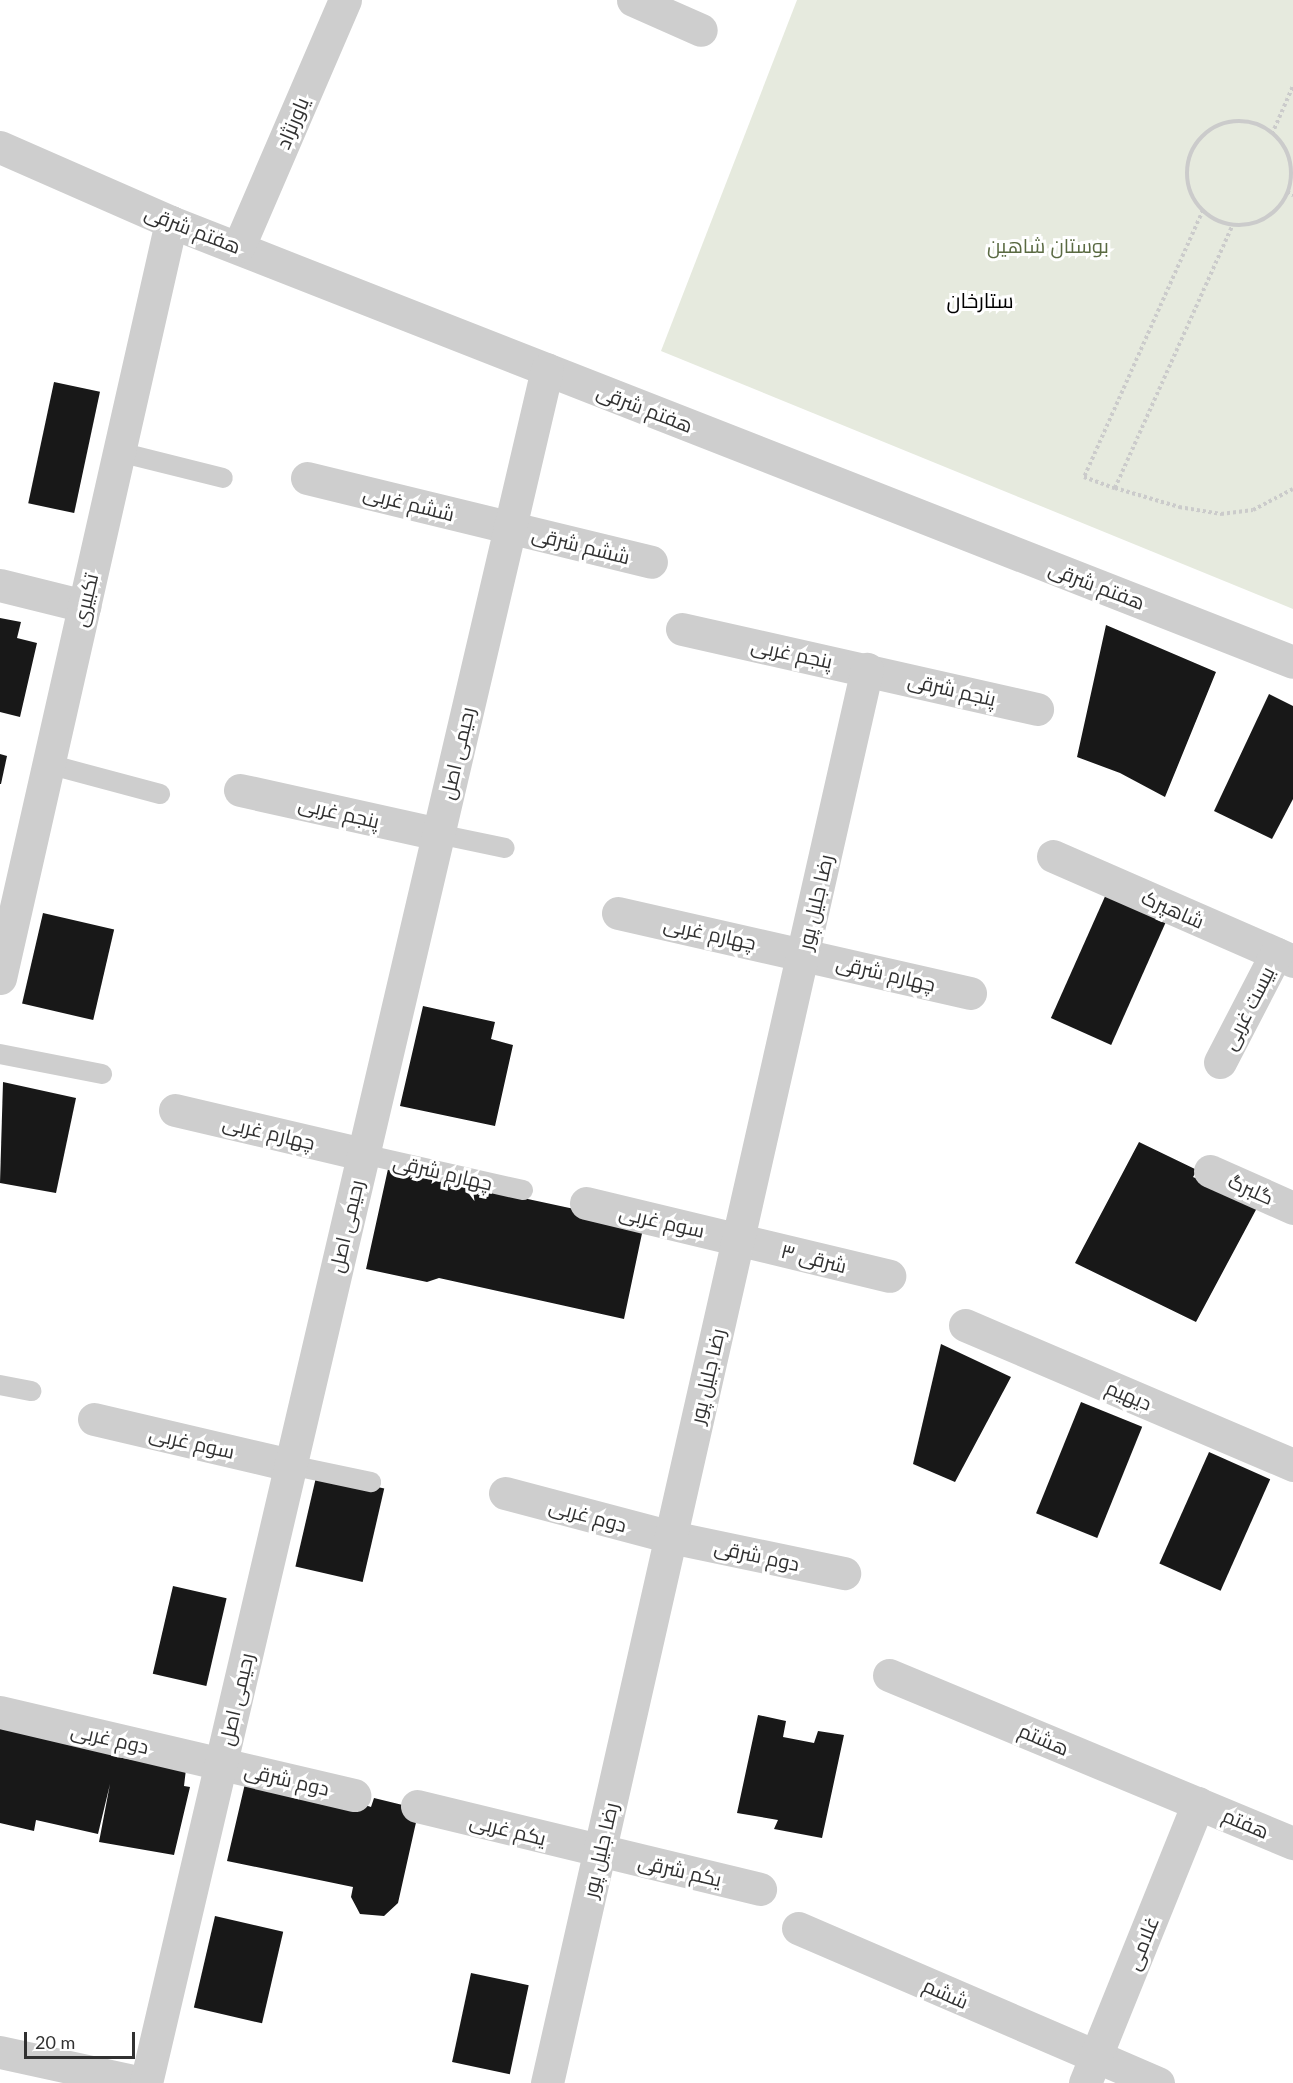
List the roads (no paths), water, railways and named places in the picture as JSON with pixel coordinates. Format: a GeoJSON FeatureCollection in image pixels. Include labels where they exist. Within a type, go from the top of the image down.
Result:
{"type":"FeatureCollection","features":[{"type":"Feature","properties":{"kind":"street","name":"یاورنژاد"},"geometry":{"type":"LineString","coordinates":[[239,246],[345,0]]}},
{"type":"Feature","properties":{"kind":"street"},"geometry":{"type":"LineString","coordinates":[[633,0],[701,30]]}},
{"type":"Feature","properties":{"kind":"street","name":"هفتم شرقی"},"geometry":{"type":"LineString","coordinates":[[0,147],[171,222],[239,246],[1293,662]]}},
{"type":"Feature","properties":{"kind":"street","name":"تکبیری"},"geometry":{"type":"LineString","coordinates":[[0,978],[5,929],[48,764],[171,222]]}},
{"type":"Feature","properties":{"kind":"street","name":"رحیمی اصل"},"geometry":{"type":"LineString","coordinates":[[144,2083],[547,369]]}},
{"type":"Feature","properties":{"kind":"street","name":"ششم غربی"},"geometry":{"type":"LineString","coordinates":[[307,478],[510,527]]}},
{"type":"Feature","properties":{"kind":"street","name":"ششم شرقی"},"geometry":{"type":"LineString","coordinates":[[510,527],[651,562]]}},
{"type":"Feature","properties":{"kind":"street"},"geometry":{"type":"LineString","coordinates":[[0,585],[84,606]]}},
{"type":"Feature","properties":{"kind":"street","name":"پنجم غربی"},"geometry":{"type":"LineString","coordinates":[[682,629],[867,669]]}},
{"type":"Feature","properties":{"kind":"street","name":"پنجم شرقی"},"geometry":{"type":"LineString","coordinates":[[867,669],[1037,710]]}},
{"type":"Feature","properties":{"kind":"street","name":"رضا جلیل پور"},"geometry":{"type":"LineString","coordinates":[[547,2083],[867,669]]}},
{"type":"Feature","properties":{"kind":"street","name":"پنجم غربی"},"geometry":{"type":"LineString","coordinates":[[240,790],[438,834]]}},
{"type":"Feature","properties":{"kind":"street","name":"شاهپرک"},"geometry":{"type":"LineString","coordinates":[[1053,856],[1284,958]]}},
{"type":"Feature","properties":{"kind":"street","name":"چهارم غربی"},"geometry":{"type":"LineString","coordinates":[[618,913],[803,953]]}},
{"type":"Feature","properties":{"kind":"street","name":"چهارم شرقی"},"geometry":{"type":"LineString","coordinates":[[803,953],[970,993]]}},
{"type":"Feature","properties":{"kind":"street","name":"بیست غربی"},"geometry":{"type":"LineString","coordinates":[[1220,1062],[1284,958]]}},
{"type":"Feature","properties":{"kind":"street","name":"چهارم غربی"},"geometry":{"type":"LineString","coordinates":[[175,1110],[363,1154]]}},
{"type":"Feature","properties":{"kind":"street","name":"گلبرگ"},"geometry":{"type":"LineString","coordinates":[[1210,1171],[1293,1208]]}},
{"type":"Feature","properties":{"kind":"street","name":"سوم غربی"},"geometry":{"type":"LineString","coordinates":[[586,1203],[738,1239]]}},
{"type":"Feature","properties":{"kind":"street","name":"۳ شرقی"},"geometry":{"type":"LineString","coordinates":[[738,1239],[889,1276]]}},
{"type":"Feature","properties":{"kind":"street","name":"دیهیم"},"geometry":{"type":"LineString","coordinates":[[965,1325],[1293,1466]]}},
{"type":"Feature","properties":{"kind":"street","name":"سوم غربی"},"geometry":{"type":"LineString","coordinates":[[94,1419],[290,1465]]}},
{"type":"Feature","properties":{"kind":"street","name":"دوم غربی"},"geometry":{"type":"LineString","coordinates":[[505,1493],[671,1537]]}},
{"type":"Feature","properties":{"kind":"street","name":"دوم شرقی"},"geometry":{"type":"LineString","coordinates":[[671,1537],[844,1573]]}},
{"type":"Feature","properties":{"kind":"street","name":"هشتم"},"geometry":{"type":"LineString","coordinates":[[889,1675],[1198,1803]]}},
{"type":"Feature","properties":{"kind":"street","name":"دوم غربی"},"geometry":{"type":"LineString","coordinates":[[0,1712],[221,1763]]}},
{"type":"Feature","properties":{"kind":"street","name":"دوم شرقی"},"geometry":{"type":"LineString","coordinates":[[221,1763],[354,1795]]}},
{"type":"Feature","properties":{"kind":"street","name":"هفتم"},"geometry":{"type":"LineString","coordinates":[[1198,1803],[1293,1843]]}},
{"type":"Feature","properties":{"kind":"street","name":"غلامی"},"geometry":{"type":"LineString","coordinates":[[1090,2071],[1198,1803]]}},
{"type":"Feature","properties":{"kind":"street","name":"یکم غربی"},"geometry":{"type":"LineString","coordinates":[[417,1806],[600,1852]]}},
{"type":"Feature","properties":{"kind":"street","name":"یکم شرقی"},"geometry":{"type":"LineString","coordinates":[[600,1852],[760,1888]]}},
{"type":"Feature","properties":{"kind":"street","name":"ششم"},"geometry":{"type":"LineString","coordinates":[[798,1928],[1090,2071],[1158,2083]]}},
{"type":"Feature","properties":{"kind":"street"},"geometry":{"type":"LineString","coordinates":[[0,2052],[144,2083]]}},
{"type":"Feature","properties":{"kind":"lane"},"geometry":{"type":"LineString","coordinates":[[118,452],[223,478]]}},
{"type":"Feature","properties":{"kind":"lane"},"geometry":{"type":"LineString","coordinates":[[48,764],[160,794]]}},
{"type":"Feature","properties":{"kind":"lane"},"geometry":{"type":"LineString","coordinates":[[438,834],[505,848]]}},
{"type":"Feature","properties":{"kind":"lane"},"geometry":{"type":"LineString","coordinates":[[0,1054],[102,1074]]}},
{"type":"Feature","properties":{"kind":"lane","name":"چهارم شرقی"},"geometry":{"type":"LineString","coordinates":[[363,1154],[523,1190]]}},
{"type":"Feature","properties":{"kind":"lane"},"geometry":{"type":"LineString","coordinates":[[0,1384],[31,1391]]}},
{"type":"Feature","properties":{"kind":"lane"},"geometry":{"type":"LineString","coordinates":[[290,1465],[371,1482]]}},
{"type":"Feature","properties":{"kind":"district","name":"ستارخان"},"geometry":{"type":"Point","coordinates":[980,300]}},
{"type":"Feature","properties":{"kind":"park label","name":"بوستان شاهین"},"geometry":{"type":"Point","coordinates":[1048,245]}}]}
